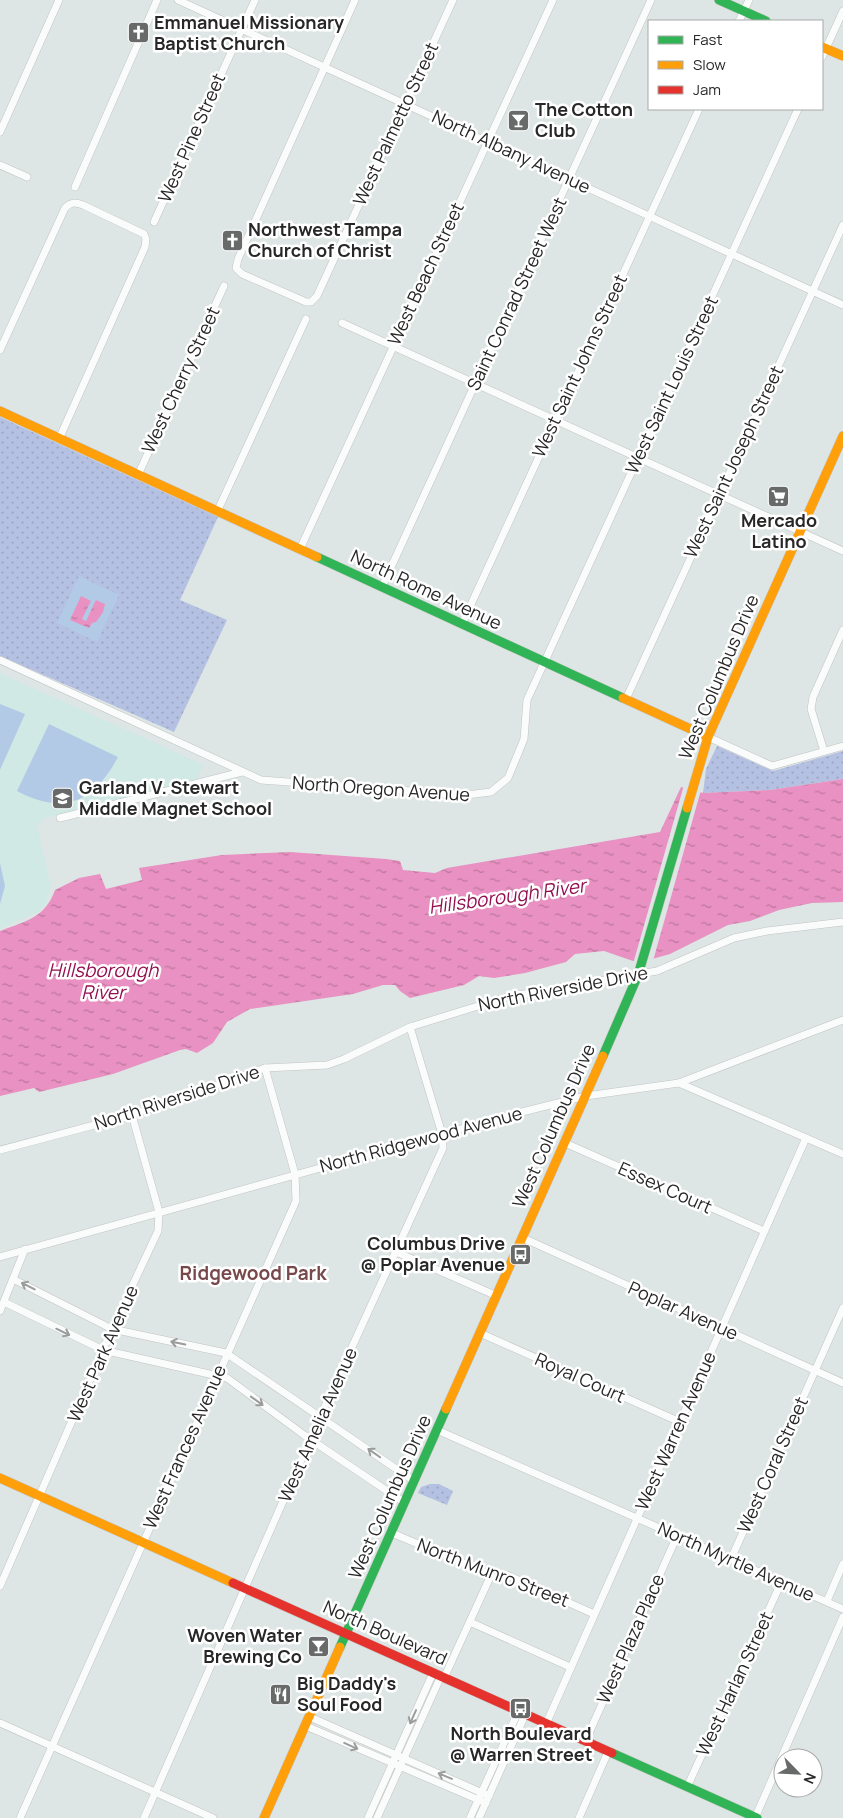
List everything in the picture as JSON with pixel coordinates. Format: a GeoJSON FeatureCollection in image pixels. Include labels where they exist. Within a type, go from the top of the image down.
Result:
{"type":"FeatureCollection","features":[{"type":"Feature","properties":{"kind":"street"},"geometry":{"type":"LineString","coordinates":[[0,132],[60,0]]}},
{"type":"Feature","properties":{"kind":"street"},"geometry":{"type":"LineString","coordinates":[[75,187],[157,0]]}},
{"type":"Feature","properties":{"kind":"street","name":"North Albany Avenue"},"geometry":{"type":"LineString","coordinates":[[178,0],[843,305]]}},
{"type":"Feature","properties":{"kind":"street","name":"West Pine Street"},"geometry":{"type":"LineString","coordinates":[[154,222],[255,0]]}},
{"type":"Feature","properties":{"kind":"street"},"geometry":{"type":"LineString","coordinates":[[324,67],[355,0]]}},
{"type":"Feature","properties":{"kind":"street","name":"West Beach Street"},"geometry":{"type":"LineString","coordinates":[[300,549],[552,0]]}},
{"type":"Feature","properties":{"kind":"street","name":"Saint Conrad Street West"},"geometry":{"type":"LineString","coordinates":[[382,587],[651,0]]}},
{"type":"Feature","properties":{"kind":"street"},"geometry":{"type":"LineString","coordinates":[[719,0],[764,20]]}},
{"type":"Feature","properties":{"kind":"street"},"geometry":{"type":"LineString","coordinates":[[740,20],[749,0]]}},
{"type":"Feature","properties":{"kind":"street","name":"West Palmetto Street"},"geometry":{"type":"LineString","coordinates":[[324,67],[238,258],[236,268],[242,274],[303,301],[312,302],[317,296],[451,1]]}},
{"type":"Feature","properties":{"kind":"street"},"geometry":{"type":"LineString","coordinates":[[843,11],[823,51],[843,56]]}},
{"type":"Feature","properties":{"kind":"street","name":"West Saint Johns Street"},"geometry":{"type":"LineString","coordinates":[[462,624],[699,110]]}},
{"type":"Feature","properties":{"kind":"street","name":"West Saint Louis Street"},"geometry":{"type":"LineString","coordinates":[[545,662],[798,110]]}},
{"type":"Feature","properties":{"kind":"street"},"geometry":{"type":"LineString","coordinates":[[0,165],[28,177]]}},
{"type":"Feature","properties":{"kind":"street"},"geometry":{"type":"LineString","coordinates":[[0,350],[64,208],[75,202],[141,232],[146,239],[145,247],[59,438]]}},
{"type":"Feature","properties":{"kind":"street","name":"West Saint Joseph Street"},"geometry":{"type":"LineString","coordinates":[[626,699],[718,494],[843,224]]}},
{"type":"Feature","properties":{"kind":"street","name":"West Cherry Street"},"geometry":{"type":"LineString","coordinates":[[138,475],[224,286]]}},
{"type":"Feature","properties":{"kind":"street"},"geometry":{"type":"LineString","coordinates":[[217,512],[306,319]]}},
{"type":"Feature","properties":{"kind":"street"},"geometry":{"type":"LineString","coordinates":[[342,323],[843,551]]}},
{"type":"Feature","properties":{"kind":"street","name":"North Rome Avenue"},"geometry":{"type":"LineString","coordinates":[[0,411],[772,766],[843,746]]}},
{"type":"Feature","properties":{"kind":"street","name":"West Columbus Drive"},"geometry":{"type":"LineString","coordinates":[[266,1818],[414,1481],[566,1144],[638,975],[708,737],[843,436]]}},
{"type":"Feature","properties":{"kind":"street"},"geometry":{"type":"LineString","coordinates":[[824,751],[811,709],[812,702],[843,630]]}},
{"type":"Feature","properties":{"kind":"street","name":"North Oregon Avenue"},"geometry":{"type":"LineString","coordinates":[[0,660],[261,780],[466,795],[492,792],[508,778],[522,746],[527,700],[545,662]]}},
{"type":"Feature","properties":{"kind":"street"},"geometry":{"type":"LineString","coordinates":[[60,818],[242,772]]}},
{"type":"Feature","properties":{"kind":"street","name":"North Riverside Drive"},"geometry":{"type":"LineString","coordinates":[[0,1150],[132,1115],[265,1068],[327,1065],[344,1060],[410,1026],[507,997],[657,971],[734,938],[767,931],[843,922]]}},
{"type":"Feature","properties":{"kind":"street","name":"North Ridgewood Avenue"},"geometry":{"type":"LineString","coordinates":[[0,1257],[295,1174],[586,1096],[679,1083],[843,1020]]}},
{"type":"Feature","properties":{"kind":"street","name":"West Amelia Avenue"},"geometry":{"type":"LineString","coordinates":[[144,1818],[320,1417],[442,1148],[442,1134],[410,1026]]}},
{"type":"Feature","properties":{"kind":"street","name":"West Frances Avenue"},"geometry":{"type":"LineString","coordinates":[[20,1818],[216,1375],[296,1201],[295,1174],[265,1068]]}},
{"type":"Feature","properties":{"kind":"street"},"geometry":{"type":"LineString","coordinates":[[679,1083],[843,1153]]}},
{"type":"Feature","properties":{"kind":"street","name":"West Park Avenue"},"geometry":{"type":"LineString","coordinates":[[0,1586],[112,1329],[158,1231],[159,1212],[132,1115]]}},
{"type":"Feature","properties":{"kind":"street","name":"West Warren Avenue"},"geometry":{"type":"LineString","coordinates":[[546,1724],[806,1138]]}},
{"type":"Feature","properties":{"kind":"street","name":"Essex Court"},"geometry":{"type":"LineString","coordinates":[[566,1144],[764,1232]]}},
{"type":"Feature","properties":{"kind":"street","name":"Poplar Avenue"},"geometry":{"type":"LineString","coordinates":[[523,1238],[843,1383]]}},
{"type":"Feature","properties":{"kind":"street"},"geometry":{"type":"LineString","coordinates":[[0,1311],[25,1249]]}},
{"type":"Feature","properties":{"kind":"street"},"geometry":{"type":"LineString","coordinates":[[396,1252],[497,1296]]}},
{"type":"Feature","properties":{"kind":"street"},"geometry":{"type":"LineString","coordinates":[[13,1279],[112,1329],[226,1353],[414,1481]]}},
{"type":"Feature","properties":{"kind":"street"},"geometry":{"type":"LineString","coordinates":[[4,1302],[103,1350],[227,1378],[311,1440],[405,1503]]}},
{"type":"Feature","properties":{"kind":"street","name":"West Coral Street"},"geometry":{"type":"LineString","coordinates":[[731,1559],[843,1308]]}},
{"type":"Feature","properties":{"kind":"street","name":"Royal Court"},"geometry":{"type":"LineString","coordinates":[[480,1333],[680,1422]]}},
{"type":"Feature","properties":{"kind":"street","name":"North Myrtle Avenue"},"geometry":{"type":"LineString","coordinates":[[438,1430],[843,1609]]}},
{"type":"Feature","properties":{"kind":"street","name":"North Boulevard"},"geometry":{"type":"LineString","coordinates":[[0,1478],[756,1818]]}},
{"type":"Feature","properties":{"kind":"street","name":"North Munro Street"},"geometry":{"type":"LineString","coordinates":[[392,1533],[491,1576],[506,1575],[594,1614]]}},
{"type":"Feature","properties":{"kind":"street","name":"West Plaza Place"},"geometry":{"type":"LineString","coordinates":[[585,1742],[677,1536]]}},
{"type":"Feature","properties":{"kind":"street"},"geometry":{"type":"LineString","coordinates":[[826,1602],[843,1564]]}},
{"type":"Feature","properties":{"kind":"street"},"geometry":{"type":"LineString","coordinates":[[368,1818],[396,1756],[470,1622],[491,1576]]}},
{"type":"Feature","properties":{"kind":"street","name":"West Harlan Street"},"geometry":{"type":"LineString","coordinates":[[687,1787],[782,1581]]}},
{"type":"Feature","properties":{"kind":"street"},"geometry":{"type":"LineString","coordinates":[[756,1818],[843,1618]]}},
{"type":"Feature","properties":{"kind":"street"},"geometry":{"type":"LineString","coordinates":[[470,1622],[570,1667]]}},
{"type":"Feature","properties":{"kind":"street"},"geometry":{"type":"LineString","coordinates":[[377,1818],[439,1676]]}},
{"type":"Feature","properties":{"kind":"street"},"geometry":{"type":"LineString","coordinates":[[470,1818],[522,1713]]}},
{"type":"Feature","properties":{"kind":"street"},"geometry":{"type":"LineString","coordinates":[[479,1818],[522,1713]]}},
{"type":"Feature","properties":{"kind":"street"},"geometry":{"type":"LineString","coordinates":[[308,1722],[404,1759],[489,1796]]}},
{"type":"Feature","properties":{"kind":"street"},"geometry":{"type":"LineString","coordinates":[[308,1722],[392,1764],[486,1804]]}},
{"type":"Feature","properties":{"kind":"street"},"geometry":{"type":"LineString","coordinates":[[0,1723],[213,1818]]}},
{"type":"Feature","properties":{"kind":"street"},"geometry":{"type":"LineString","coordinates":[[579,1818],[608,1752]]}},
{"type":"Feature","properties":{"kind":"shaded area"},"geometry":{"type":"Polygon","coordinates":[[[0,417],[218,517],[180,600],[227,620],[174,732],[0,656],[0,417]]]}},
{"type":"Feature","properties":{"kind":"shaded area"},"geometry":{"type":"Polygon","coordinates":[[[79,576],[119,595],[97,642],[57,623],[79,576]]]}},
{"type":"Feature","properties":{"kind":"shaded area","name":"Garland V. Stewart Middle Magnet School"},"geometry":{"type":"Polygon","coordinates":[[[0,673],[204,765],[196,780],[42,819],[37,826],[51,886],[46,904],[38,912],[0,929],[0,673]]]}},
{"type":"Feature","properties":{"kind":"shaded area"},"geometry":{"type":"Polygon","coordinates":[[[0,704],[25,714],[0,770],[0,704]]]}},
{"type":"Feature","properties":{"kind":"shaded area"},"geometry":{"type":"Polygon","coordinates":[[[49,724],[118,757],[99,785],[88,794],[76,800],[63,803],[49,803],[34,799],[17,791],[49,724]]]}},
{"type":"Feature","properties":{"kind":"shaded area"},"geometry":{"type":"Polygon","coordinates":[[[717,746],[773,771],[843,751],[843,779],[770,790],[703,793],[706,769],[717,746]]]}},
{"type":"Feature","properties":{"kind":"shaded area"},"geometry":{"type":"Polygon","coordinates":[[[0,863],[5,886],[0,904],[0,863]]]}},
{"type":"Feature","properties":{"kind":"shaded area"},"geometry":{"type":"Polygon","coordinates":[[[439,1484],[453,1491],[447,1505],[418,1493],[421,1487],[439,1484]]]}},
{"type":"Feature","properties":{"kind":"water"},"geometry":{"type":"Polygon","coordinates":[[[81,596],[91,601],[82,619],[86,621],[96,600],[105,604],[103,612],[89,628],[70,620],[81,596]]]}},
{"type":"Feature","properties":{"kind":"water","name":"Hillsborough River"},"geometry":{"type":"Polygon","coordinates":[[[843,779],[843,902],[812,903],[779,910],[750,921],[728,925],[670,954],[652,959],[633,961],[604,951],[575,954],[566,962],[525,973],[494,978],[479,976],[464,985],[410,998],[395,985],[383,985],[353,994],[250,1009],[227,1022],[213,1043],[197,1053],[186,1049],[180,1050],[113,1074],[39,1092],[34,1088],[0,1096],[0,931],[26,921],[40,913],[46,907],[55,890],[79,878],[100,874],[106,889],[142,880],[139,868],[222,855],[290,852],[400,861],[403,870],[435,873],[447,868],[660,832],[681,787],[703,793],[770,790],[843,779]]]}},
{"type":"Feature","properties":{"kind":"pier"},"geometry":{"type":"Polygon","coordinates":[[[684,785],[701,790],[653,961],[633,964],[684,785]]]}},
{"type":"Feature","properties":{"kind":"traffic: fast"},"geometry":{"type":"LineString","coordinates":[[719,0],[764,20]]}},
{"type":"Feature","properties":{"kind":"traffic: fast"},"geometry":{"type":"LineString","coordinates":[[317,557],[623,698]]}},
{"type":"Feature","properties":{"kind":"traffic: fast"},"geometry":{"type":"LineString","coordinates":[[603,1056],[638,975],[687,808]]}},
{"type":"Feature","properties":{"kind":"traffic: fast"},"geometry":{"type":"LineString","coordinates":[[340,1647],[446,1409]]}},
{"type":"Feature","properties":{"kind":"traffic: fast"},"geometry":{"type":"LineString","coordinates":[[612,1753],[757,1818]]}},
{"type":"Feature","properties":{"kind":"traffic: slow"},"geometry":{"type":"LineString","coordinates":[[823,47],[843,56]]}},
{"type":"Feature","properties":{"kind":"traffic: slow"},"geometry":{"type":"LineString","coordinates":[[0,411],[317,557]]}},
{"type":"Feature","properties":{"kind":"traffic: slow"},"geometry":{"type":"LineString","coordinates":[[687,808],[708,737],[843,436]]}},
{"type":"Feature","properties":{"kind":"traffic: slow"},"geometry":{"type":"LineString","coordinates":[[623,698],[708,737]]}},
{"type":"Feature","properties":{"kind":"traffic: slow"},"geometry":{"type":"LineString","coordinates":[[446,1409],[603,1056]]}},
{"type":"Feature","properties":{"kind":"traffic: slow"},"geometry":{"type":"LineString","coordinates":[[0,1478],[233,1583]]}},
{"type":"Feature","properties":{"kind":"traffic: slow"},"geometry":{"type":"LineString","coordinates":[[264,1818],[340,1647]]}},
{"type":"Feature","properties":{"kind":"traffic: jam"},"geometry":{"type":"LineString","coordinates":[[233,1583],[612,1753]]}},
{"type":"Feature","properties":{"kind":"place","name":"Emmanuel Missionary Baptist Church"},"geometry":{"type":"Point","coordinates":[138,33]}},
{"type":"Feature","properties":{"kind":"place","name":"The Cotton Club"},"geometry":{"type":"Point","coordinates":[519,120]}},
{"type":"Feature","properties":{"kind":"place","name":"Northwest Tampa Church of Christ"},"geometry":{"type":"Point","coordinates":[232,240]}},
{"type":"Feature","properties":{"kind":"place","name":"Mercado Latino"},"geometry":{"type":"Point","coordinates":[779,496]}},
{"type":"Feature","properties":{"kind":"place","name":"Garland V. Stewart Middle Magnet School"},"geometry":{"type":"Point","coordinates":[63,798]}},
{"type":"Feature","properties":{"kind":"place","name":"Columbus Drive @ Poplar Avenue"},"geometry":{"type":"Point","coordinates":[521,1254]}},
{"type":"Feature","properties":{"kind":"place","name":"Woven Water Brewing Co"},"geometry":{"type":"Point","coordinates":[318,1646]}},
{"type":"Feature","properties":{"kind":"place","name":"Big Daddy's Soul Food"},"geometry":{"type":"Point","coordinates":[281,1694]}},
{"type":"Feature","properties":{"kind":"place","name":"North Boulevard @ Warren Street"},"geometry":{"type":"Point","coordinates":[521,1709]}},
{"type":"Feature","properties":{"kind":"district","name":"Ridgewood Park"},"geometry":{"type":"Point","coordinates":[253,1273]}}]}
